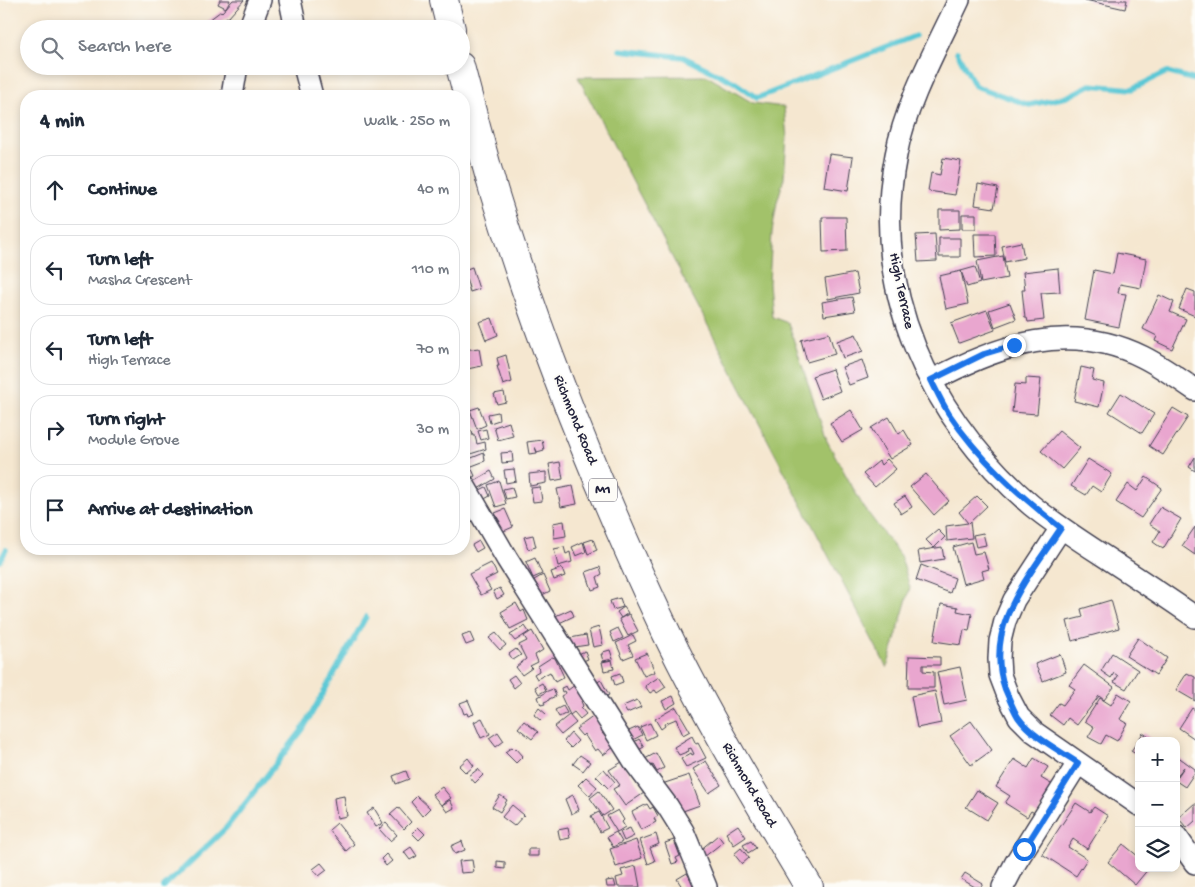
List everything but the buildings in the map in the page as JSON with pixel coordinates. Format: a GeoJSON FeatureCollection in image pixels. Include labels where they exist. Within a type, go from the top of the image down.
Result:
{"type":"FeatureCollection","features":[{"type":"Feature","properties":{"kind":"highway"},"geometry":{"type":"LineString","coordinates":[[444,0],[449,20]]}},
{"type":"Feature","properties":{"kind":"highway","name":"Richmond Road"},"geometry":{"type":"LineString","coordinates":[[462,75],[467,90]]}},
{"type":"Feature","properties":{"kind":"highway","name":"Richmond Road"},"geometry":{"type":"LineString","coordinates":[[470,103],[494,191],[538,326],[570,411],[614,516],[667,632],[708,712],[809,887]]}},
{"type":"Feature","properties":{"kind":"street"},"geometry":{"type":"LineString","coordinates":[[252,20],[260,0]]}},
{"type":"Feature","properties":{"kind":"street"},"geometry":{"type":"LineString","coordinates":[[290,0],[294,20]]}},
{"type":"Feature","properties":{"kind":"street","name":"High Terrace"},"geometry":{"type":"LineString","coordinates":[[959,0],[904,124],[896,155],[890,193],[890,237],[894,276],[908,331],[919,358],[949,413],[968,439],[1000,475],[1032,505],[1061,528],[1195,617]]}},
{"type":"Feature","properties":{"kind":"street"},"geometry":{"type":"LineString","coordinates":[[233,90],[236,75]]}},
{"type":"Feature","properties":{"kind":"street"},"geometry":{"type":"LineString","coordinates":[[306,75],[310,90]]}},
{"type":"Feature","properties":{"kind":"street"},"geometry":{"type":"LineString","coordinates":[[931,380],[984,354],[1014,345],[1058,339],[1092,341],[1119,347],[1144,357],[1195,390]]}},
{"type":"Feature","properties":{"kind":"street"},"geometry":{"type":"LineString","coordinates":[[470,495],[507,559],[636,764],[684,831],[706,887]]}},
{"type":"Feature","properties":{"kind":"street"},"geometry":{"type":"LineString","coordinates":[[1061,528],[1014,600],[1005,620],[1000,641],[1000,675],[1018,717],[1034,732],[1135,802]]}},
{"type":"Feature","properties":{"kind":"street"},"geometry":{"type":"LineString","coordinates":[[1003,887],[1016,862],[1078,763]]}},
{"type":"Feature","properties":{"kind":"street"},"geometry":{"type":"LineString","coordinates":[[1180,842],[1195,863]]}},
{"type":"Feature","properties":{"kind":"green space"},"geometry":{"type":"Polygon","coordinates":[[[707,76],[753,103],[784,107],[787,138],[784,178],[777,202],[772,232],[769,283],[772,317],[788,323],[827,441],[863,506],[901,557],[910,588],[887,668],[578,77],[707,76]]]}},
{"type":"Feature","properties":{"kind":"waterway"},"geometry":{"type":"LineString","coordinates":[[620,50],[683,57],[734,82],[757,98],[915,36]]}},
{"type":"Feature","properties":{"kind":"waterway"},"geometry":{"type":"LineString","coordinates":[[957,52],[975,86],[1029,105],[1067,97],[1090,85],[1132,89],[1167,72],[1195,80]]}},
{"type":"Feature","properties":{"kind":"waterway"},"geometry":{"type":"LineString","coordinates":[[0,561],[6,550]]}},
{"type":"Feature","properties":{"kind":"waterway"},"geometry":{"type":"LineString","coordinates":[[164,887],[226,828],[303,729],[366,617]]}},
{"type":"Feature","properties":{"kind":"route"},"geometry":{"type":"LineString","coordinates":[[1014,345],[984,354],[931,380],[949,413],[968,439],[1000,475],[1032,505],[1061,528],[1014,600],[1005,620],[1000,641],[1000,675],[1018,717],[1034,732],[1078,763],[1024,849]]}}]}
